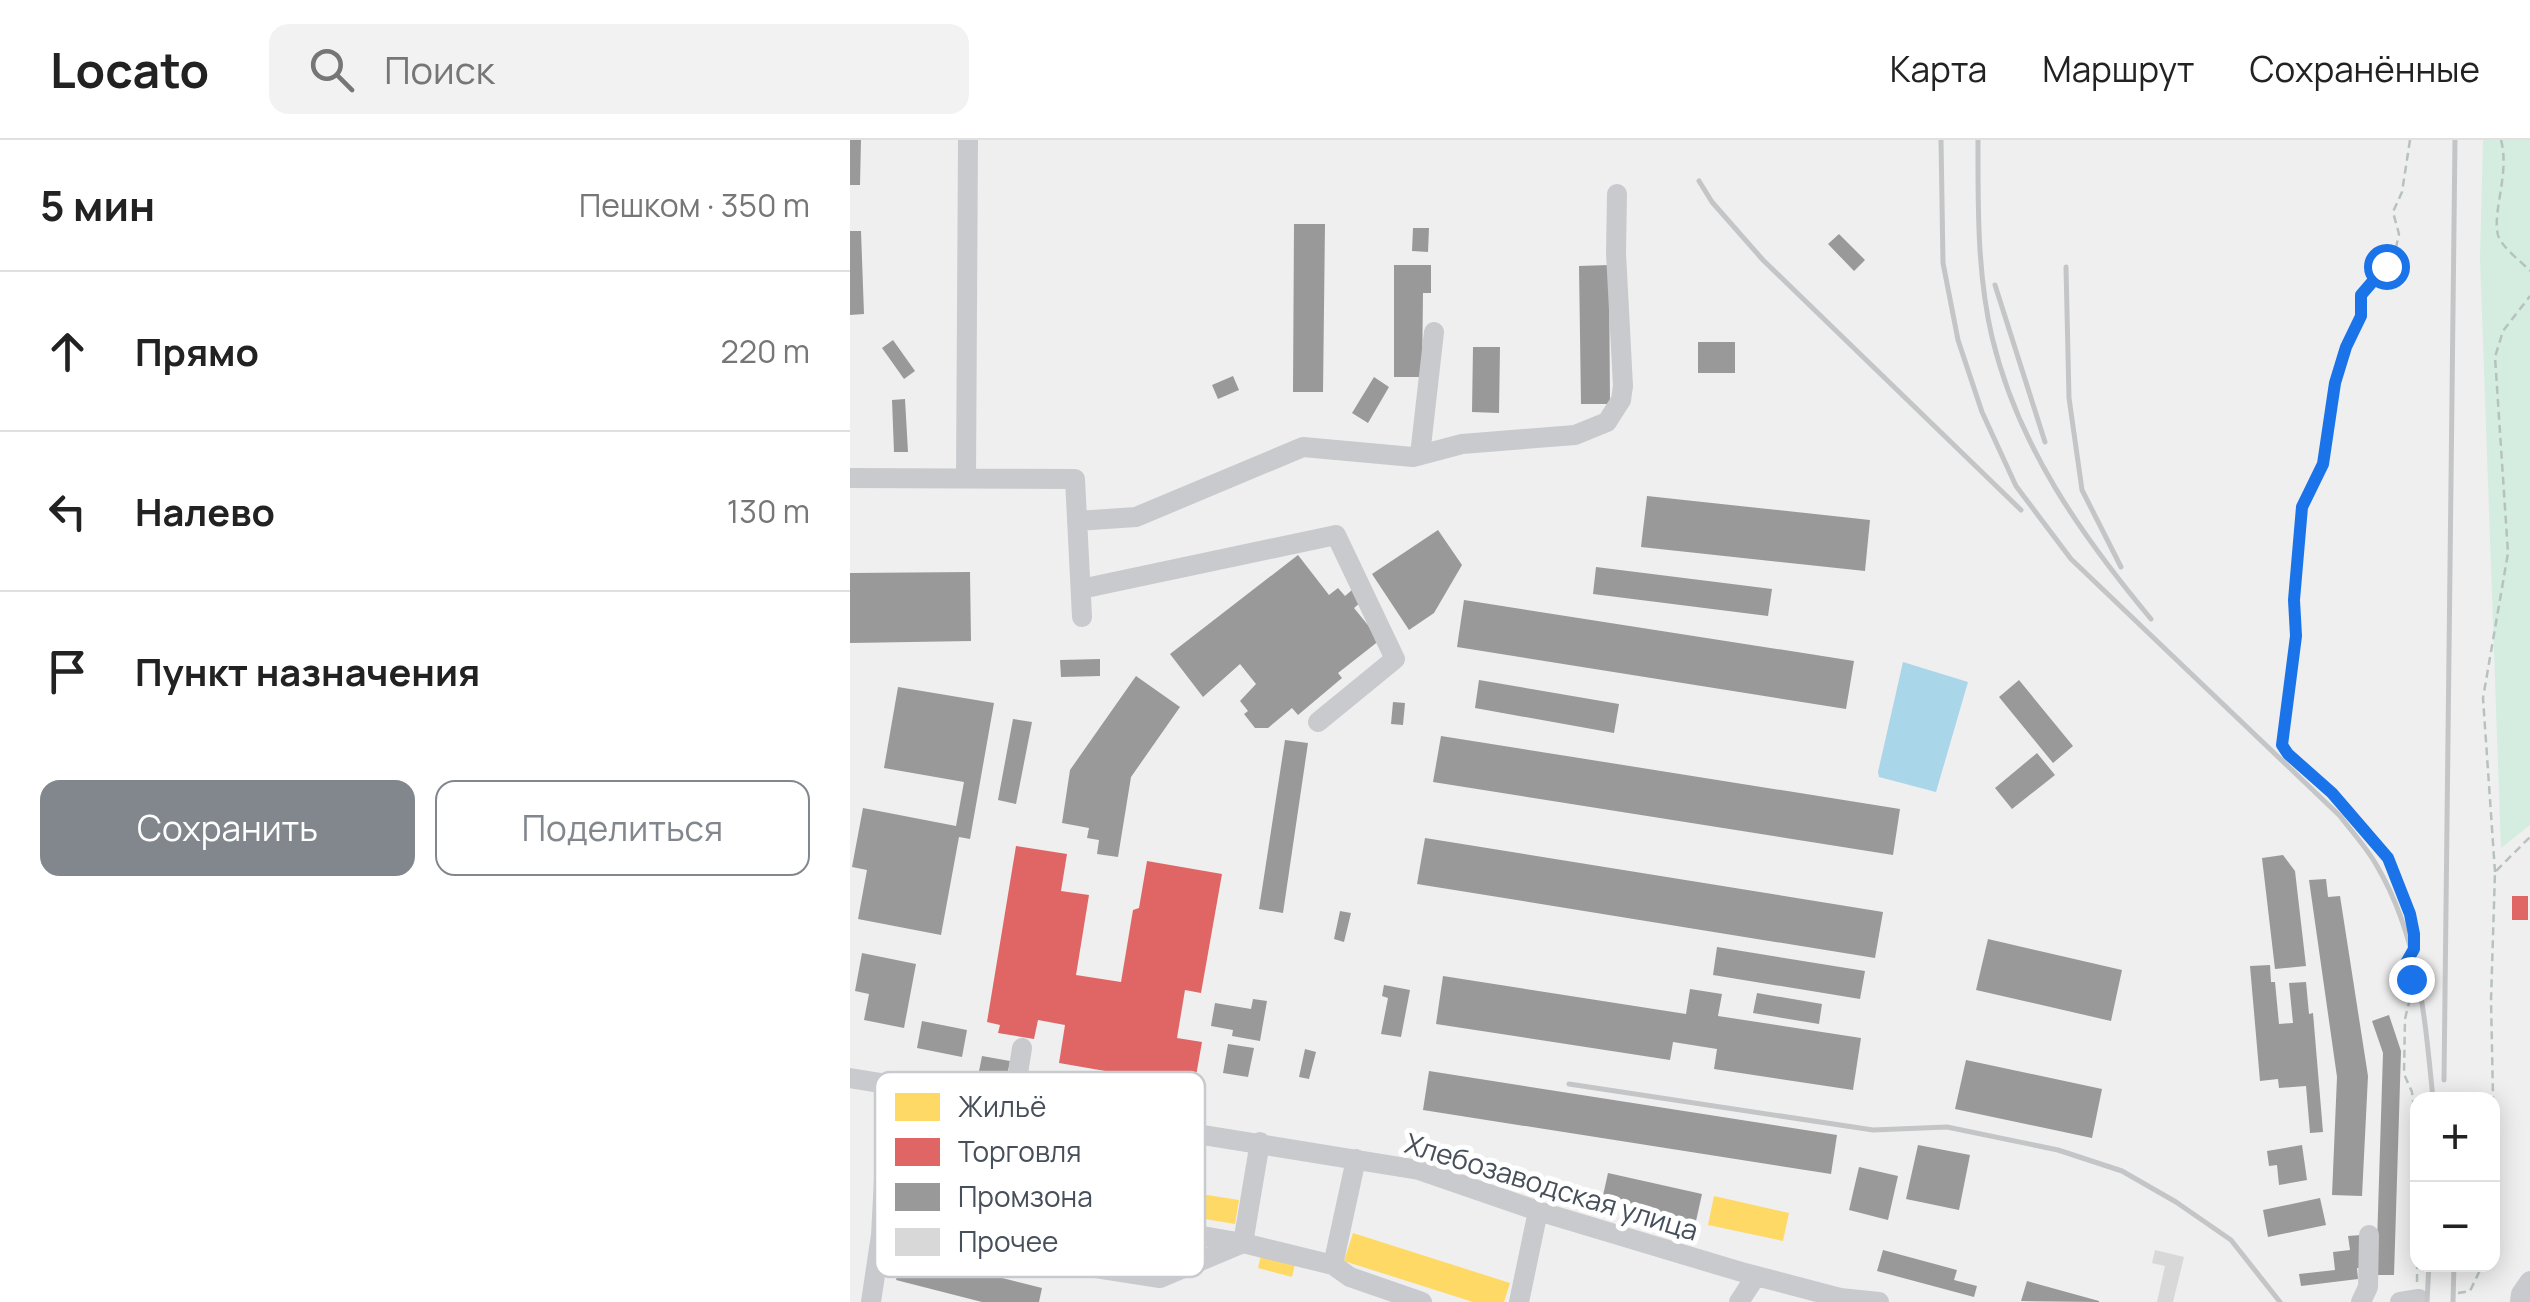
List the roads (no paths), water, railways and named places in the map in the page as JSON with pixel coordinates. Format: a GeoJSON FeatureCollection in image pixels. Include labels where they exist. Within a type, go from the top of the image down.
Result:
{"type":"FeatureCollection","features":[{"type":"Feature","properties":{"kind":"street"},"geometry":{"type":"LineString","coordinates":[[966,478],[968,140]]}},
{"type":"Feature","properties":{"kind":"street"},"geometry":{"type":"LineString","coordinates":[[1077,521],[1136,517],[1303,446],[1420,456],[1462,444],[1575,434],[1608,422],[1621,400],[1623,386],[1617,194]]}},
{"type":"Feature","properties":{"kind":"street"},"geometry":{"type":"LineString","coordinates":[[1420,456],[1434,332]]}},
{"type":"Feature","properties":{"kind":"street"},"geometry":{"type":"LineString","coordinates":[[850,478],[1075,479],[1082,617]]}},
{"type":"Feature","properties":{"kind":"street"},"geometry":{"type":"LineString","coordinates":[[1081,589],[1336,535],[1395,659],[1318,722]]}},
{"type":"Feature","properties":{"kind":"street"},"geometry":{"type":"LineString","coordinates":[[1018,1072],[1022,1048]]}},
{"type":"Feature","properties":{"kind":"street","name":"Хлебозаводская улица"},"geometry":{"type":"LineString","coordinates":[[850,1078],[875,1083]]}},
{"type":"Feature","properties":{"kind":"street","name":"Хлебозаводская улица"},"geometry":{"type":"LineString","coordinates":[[1205,1134],[1419,1170],[1538,1211],[1756,1276],[1840,1300],[1880,1302]]}},
{"type":"Feature","properties":{"kind":"street"},"geometry":{"type":"LineString","coordinates":[[1244,1243],[1260,1142]]}},
{"type":"Feature","properties":{"kind":"street"},"geometry":{"type":"LineString","coordinates":[[1333,1265],[1356,1159]]}},
{"type":"Feature","properties":{"kind":"street"},"geometry":{"type":"LineString","coordinates":[[1519,1302],[1538,1211]]}},
{"type":"Feature","properties":{"kind":"street"},"geometry":{"type":"LineString","coordinates":[[2361,1302],[2368,1287],[2368,1235]]}},
{"type":"Feature","properties":{"kind":"street"},"geometry":{"type":"LineString","coordinates":[[1205,1236],[1333,1265],[1350,1277],[1422,1302]]}},
{"type":"Feature","properties":{"kind":"street"},"geometry":{"type":"LineString","coordinates":[[1205,1259],[1244,1243]]}},
{"type":"Feature","properties":{"kind":"street"},"geometry":{"type":"LineString","coordinates":[[871,1302],[875,1272]]}},
{"type":"Feature","properties":{"kind":"street"},"geometry":{"type":"LineString","coordinates":[[1738,1302],[1756,1276]]}},
{"type":"Feature","properties":{"kind":"street"},"geometry":{"type":"LineString","coordinates":[[2520,1302],[2530,1281]]}},
{"type":"Feature","properties":{"kind":"water"},"geometry":{"type":"Polygon","coordinates":[[[1903,662],[1968,682],[1936,792],[1879,777],[1903,662]]]}},
{"type":"Feature","properties":{"kind":"railway"},"geometry":{"type":"LineString","coordinates":[[1941,140],[1943,263],[1958,340],[1982,412],[2016,486],[2071,559],[2340,816],[2369,853],[2391,893],[2411,950],[2423,1009],[2432,1092]]}},
{"type":"Feature","properties":{"kind":"railway"},"geometry":{"type":"LineString","coordinates":[[1978,140],[1983,288],[2003,377],[2035,452],[2055,487],[2100,555],[2151,619]]}},
{"type":"Feature","properties":{"kind":"railway"},"geometry":{"type":"LineString","coordinates":[[2444,1080],[2455,140]]}},
{"type":"Feature","properties":{"kind":"railway"},"geometry":{"type":"LineString","coordinates":[[1699,181],[1712,202],[1763,260],[2021,510]]}},
{"type":"Feature","properties":{"kind":"railway"},"geometry":{"type":"LineString","coordinates":[[2066,267],[2069,398],[2082,490],[2121,567]]}},
{"type":"Feature","properties":{"kind":"railway"},"geometry":{"type":"LineString","coordinates":[[1995,285],[2045,442]]}},
{"type":"Feature","properties":{"kind":"railway"},"geometry":{"type":"LineString","coordinates":[[1569,1084],[1873,1130],[1947,1127],[2058,1150],[2122,1171],[2176,1202],[2231,1240],[2280,1302]]}},
{"type":"Feature","properties":{"kind":"railway"},"geometry":{"type":"LineString","coordinates":[[2427,1302],[2429,1272]]}},
{"type":"Feature","properties":{"kind":"railway"},"geometry":{"type":"LineString","coordinates":[[2453,1302],[2454,1272]]}}]}
